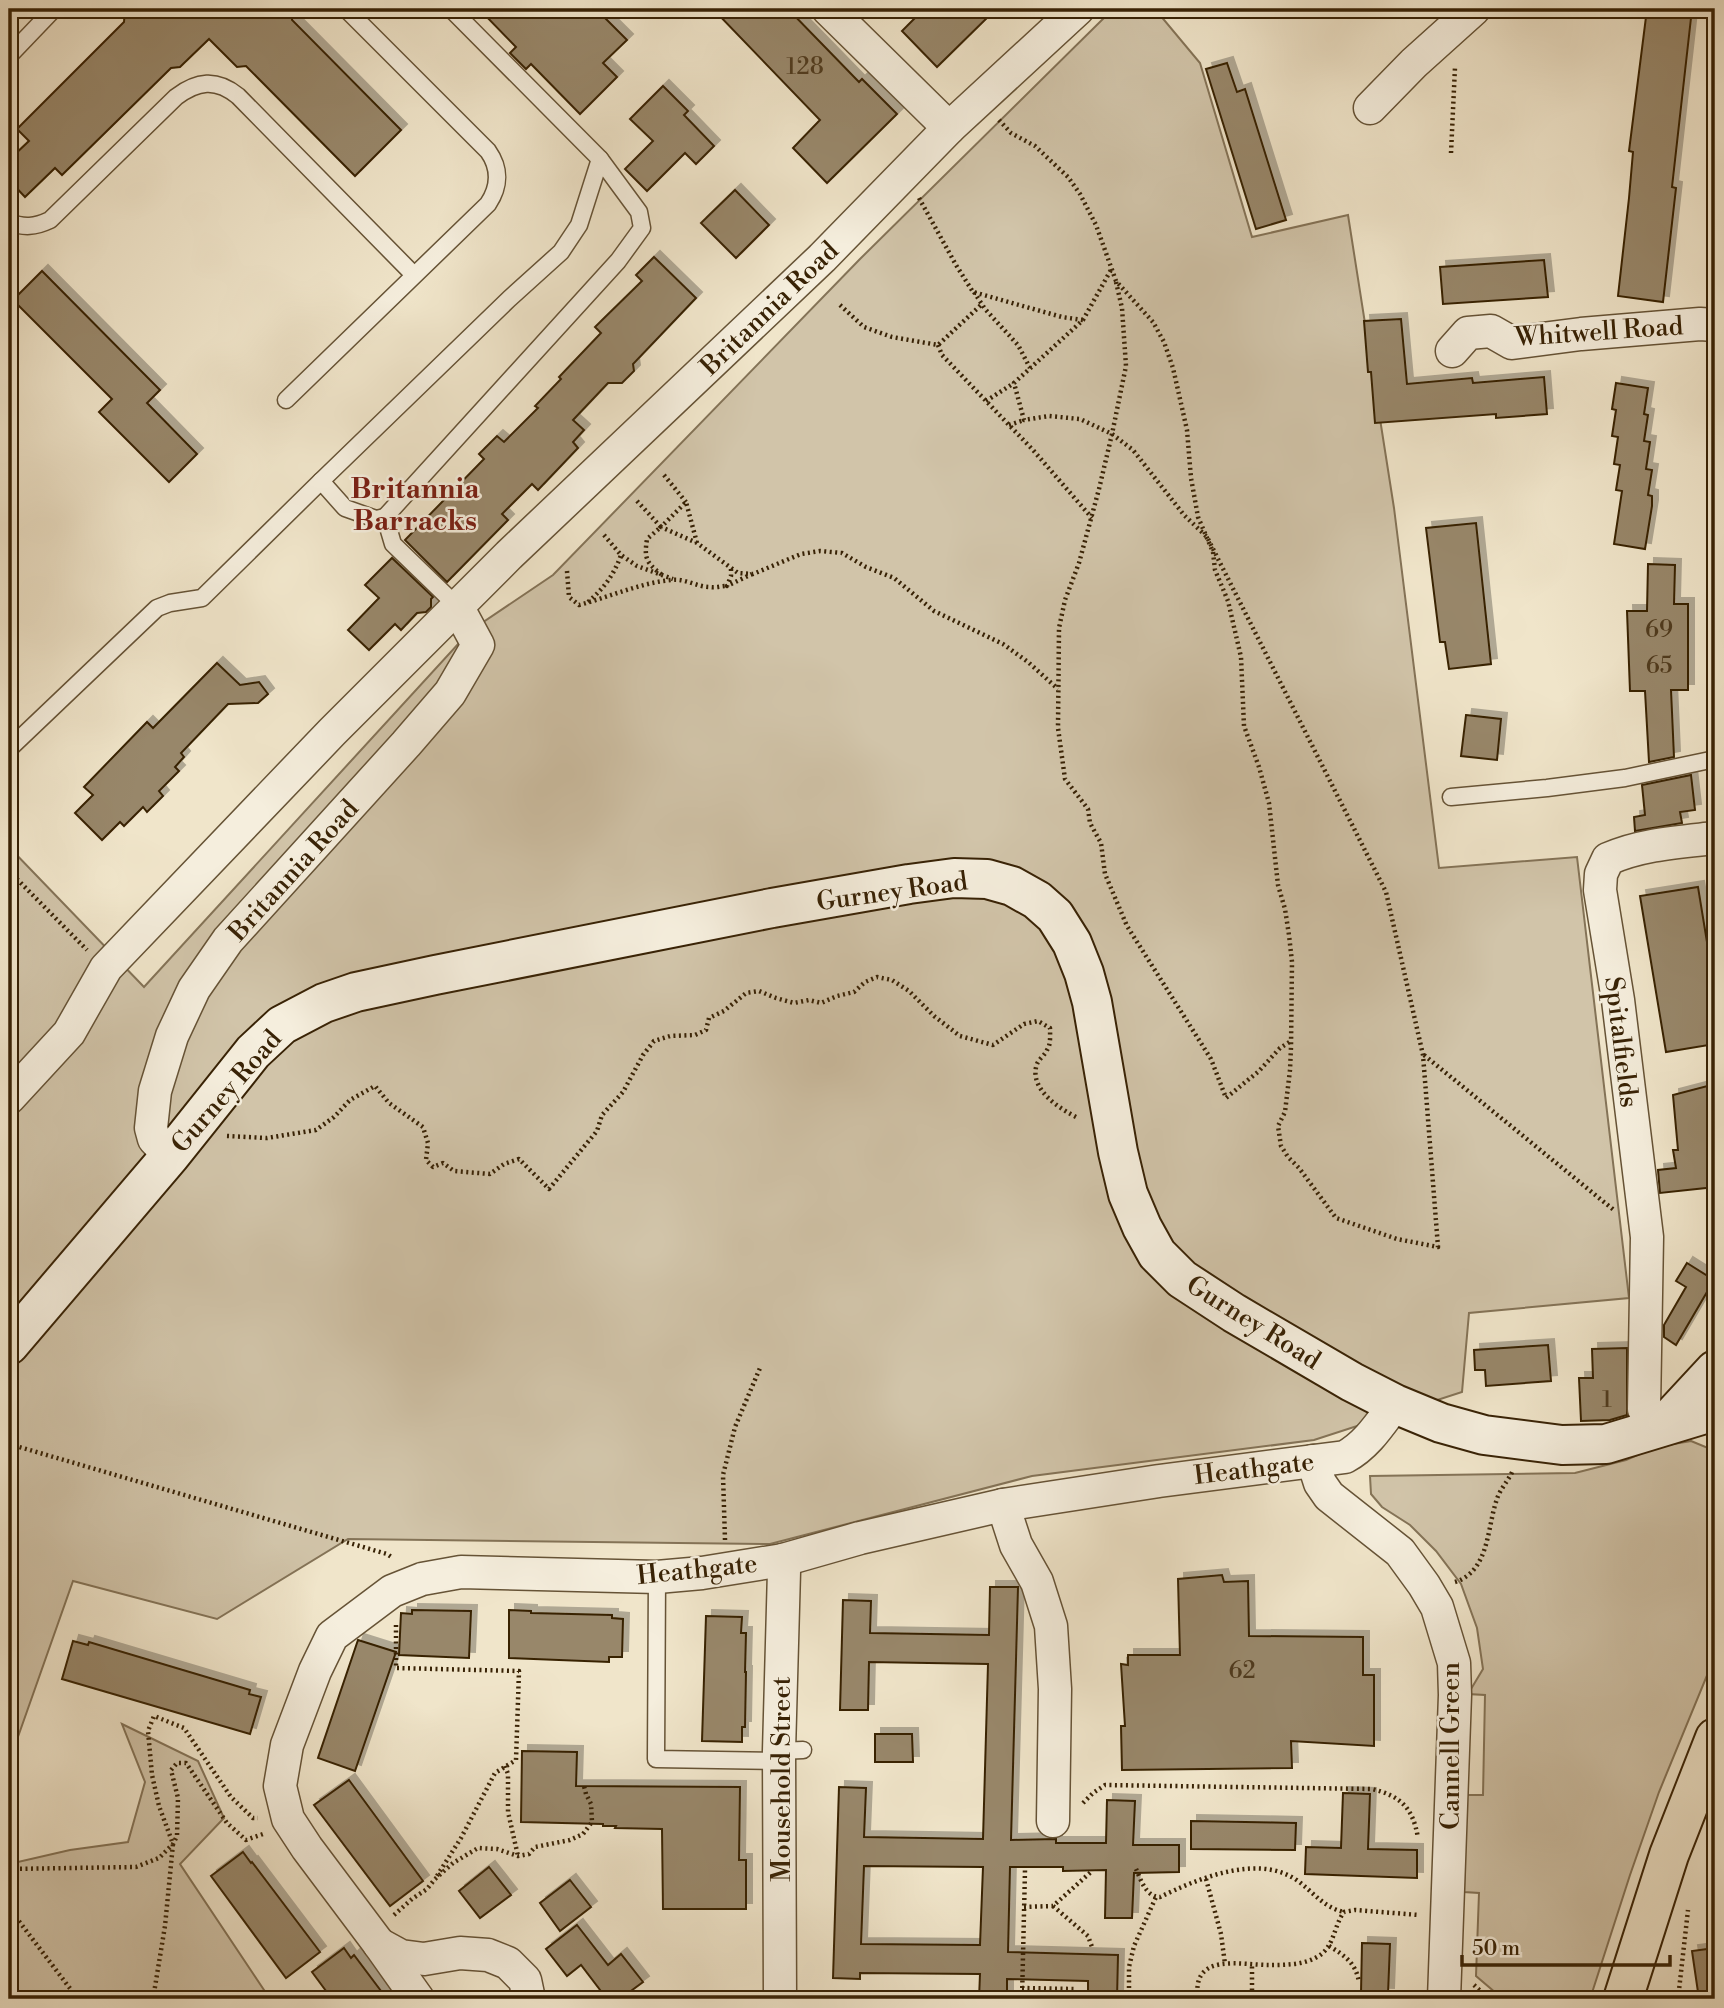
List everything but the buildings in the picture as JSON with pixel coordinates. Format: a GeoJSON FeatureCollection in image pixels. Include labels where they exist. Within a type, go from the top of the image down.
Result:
{"type":"FeatureCollection","features":[{"type":"Feature","properties":{"kind":"main road"},"geometry":{"type":"LineString","coordinates":[[1623,1999],[1669,1855],[1705,1792],[1715,1738]]}},
{"type":"Feature","properties":{"kind":"street"},"geometry":{"type":"LineString","coordinates":[[828,9],[949,128]]}},
{"type":"Feature","properties":{"kind":"street","name":"Britannia Road"},"geometry":{"type":"LineString","coordinates":[[9,1098],[69,1033],[106,968],[332,733],[457,606],[822,258],[949,128],[1079,9]]}},
{"type":"Feature","properties":{"kind":"street"},"geometry":{"type":"LineString","coordinates":[[1370,108],[1463,19]]}},
{"type":"Feature","properties":{"kind":"street","name":"Whitwell Road"},"geometry":{"type":"LineString","coordinates":[[1452,351],[1468,333],[1492,331],[1512,344],[1581,334],[1715,325]]}},
{"type":"Feature","properties":{"kind":"street","name":"Britannia Road"},"geometry":{"type":"LineString","coordinates":[[170,1156],[154,1139],[151,1128],[155,1091],[172,1036],[194,989],[228,940],[450,693],[478,645],[457,606]]}},
{"type":"Feature","properties":{"kind":"street","name":"Spitalfields"},"geometry":{"type":"LineString","coordinates":[[1653,1418],[1657,1336],[1618,1000],[1600,890],[1601,874],[1608,859],[1625,851],[1715,838]]}},
{"type":"Feature","properties":{"kind":"street","name":"Gurney Road"},"geometry":{"type":"LineString","coordinates":[[9,1345],[170,1156],[253,1052],[282,1025],[324,1003],[356,992],[772,908],[954,878],[987,879],[1012,886],[1037,900],[1055,916],[1072,943],[1092,1002],[1128,1194],[1157,1254],[1182,1279],[1352,1382],[1441,1423],[1484,1434],[1562,1445],[1606,1444],[1653,1418],[1715,1370]]}},
{"type":"Feature","properties":{"kind":"street","name":"Heathgate"},"geometry":{"type":"LineString","coordinates":[[418,1999],[288,1819],[281,1786],[287,1745],[314,1671],[332,1636],[369,1608],[409,1584],[461,1572],[657,1577],[725,1570],[783,1560],[873,1535],[1003,1505],[1345,1457],[1356,1451],[1375,1431],[1395,1404]]}},
{"type":"Feature","properties":{"kind":"street","name":"Gurney Road"},"geometry":{"type":"LineString","coordinates":[[1653,1418],[1715,1413]]}},
{"type":"Feature","properties":{"kind":"street","name":"Cannell Green"},"geometry":{"type":"LineString","coordinates":[[1313,1461],[1320,1483],[1329,1496],[1400,1552],[1427,1590],[1437,1607],[1454,1663],[1444,1999]]}},
{"type":"Feature","properties":{"kind":"street"},"geometry":{"type":"LineString","coordinates":[[1003,1505],[1016,1545],[1037,1583],[1051,1626],[1055,1689],[1053,1821]]}},
{"type":"Feature","properties":{"kind":"street","name":"Mousehold Street"},"geometry":{"type":"LineString","coordinates":[[780,1999],[787,1754],[783,1560]]}},
{"type":"Feature","properties":{"kind":"street"},"geometry":{"type":"LineString","coordinates":[[375,1938],[401,1956],[424,1959],[460,1953],[488,1955],[509,1963],[525,1980],[530,1999]]}},
{"type":"Feature","properties":{"kind":"lane"},"geometry":{"type":"LineString","coordinates":[[9,57],[54,9]]}},
{"type":"Feature","properties":{"kind":"lane"},"geometry":{"type":"LineString","coordinates":[[286,400],[488,204],[497,187],[494,159],[488,151],[346,9]]}},
{"type":"Feature","properties":{"kind":"lane"},"geometry":{"type":"LineString","coordinates":[[321,481],[345,508],[376,519],[385,516],[618,261],[642,228],[639,212],[600,159],[451,9]]}},
{"type":"Feature","properties":{"kind":"lane"},"geometry":{"type":"LineString","coordinates":[[9,222],[29,227],[50,220],[176,97],[190,87],[209,83],[230,90],[238,96],[414,275]]}},
{"type":"Feature","properties":{"kind":"lane"},"geometry":{"type":"LineString","coordinates":[[9,749],[157,608],[202,598],[561,252],[579,226],[600,159]]}},
{"type":"Feature","properties":{"kind":"lane"},"geometry":{"type":"LineString","coordinates":[[385,516],[393,544],[457,606]]}},
{"type":"Feature","properties":{"kind":"lane"},"geometry":{"type":"LineString","coordinates":[[1451,797],[1625,778],[1715,759]]}},
{"type":"Feature","properties":{"kind":"lane"},"geometry":{"type":"LineString","coordinates":[[657,1577],[656,1759],[787,1754]]}},
{"type":"Feature","properties":{"kind":"path"},"geometry":{"type":"LineString","coordinates":[[1278,15],[1284,9]]}},
{"type":"Feature","properties":{"kind":"path"},"geometry":{"type":"LineString","coordinates":[[1451,153],[1456,36],[1463,19]]}},
{"type":"Feature","properties":{"kind":"path"},"geometry":{"type":"LineString","coordinates":[[979,99],[1011,133],[1035,146],[1068,177],[1080,194],[1096,225],[1112,268],[1122,308],[1126,366],[1091,518],[1059,628],[1058,728],[1065,779],[1088,809],[1090,822],[1101,843],[1105,874],[1127,926],[1211,1059],[1226,1098],[1291,1041]]}},
{"type":"Feature","properties":{"kind":"path"},"geometry":{"type":"LineString","coordinates":[[900,176],[922,202],[956,265],[981,304],[1018,345],[1030,368]]}},
{"type":"Feature","properties":{"kind":"path"},"geometry":{"type":"LineString","coordinates":[[986,401],[1014,383],[1083,320],[1112,268]]}},
{"type":"Feature","properties":{"kind":"path"},"geometry":{"type":"LineString","coordinates":[[1009,425],[1049,416],[1080,419],[1112,434],[1133,450],[1184,515],[1207,537],[1386,892],[1423,1055],[1438,1247],[1397,1239],[1336,1218],[1281,1146],[1278,1125],[1285,1112],[1288,1092],[1292,962],[1285,909],[1274,860],[1269,803],[1244,726],[1241,657],[1228,601],[1215,570],[1213,552],[1207,537],[1198,517],[1181,398],[1164,342],[1153,322],[1115,281]]}},
{"type":"Feature","properties":{"kind":"path"},"geometry":{"type":"LineString","coordinates":[[973,292],[1062,317],[1083,320]]}},
{"type":"Feature","properties":{"kind":"path"},"geometry":{"type":"LineString","coordinates":[[938,345],[981,304]]}},
{"type":"Feature","properties":{"kind":"path"},"geometry":{"type":"LineString","coordinates":[[839,305],[864,327],[892,337],[938,345]]}},
{"type":"Feature","properties":{"kind":"path"},"geometry":{"type":"LineString","coordinates":[[938,345],[942,355],[1033,450],[1091,518]]}},
{"type":"Feature","properties":{"kind":"path"},"geometry":{"type":"LineString","coordinates":[[1014,383],[1024,420]]}},
{"type":"Feature","properties":{"kind":"path"},"geometry":{"type":"LineString","coordinates":[[664,475],[686,502],[697,543]]}},
{"type":"Feature","properties":{"kind":"path"},"geometry":{"type":"LineString","coordinates":[[637,501],[661,527],[697,543],[730,569],[738,573],[753,574]]}},
{"type":"Feature","properties":{"kind":"path"},"geometry":{"type":"LineString","coordinates":[[662,575],[649,565],[645,555],[647,539],[686,502]]}},
{"type":"Feature","properties":{"kind":"path"},"geometry":{"type":"LineString","coordinates":[[604,535],[621,555],[637,566],[708,587],[727,586],[801,554],[820,551],[842,553],[866,567],[894,578],[934,611],[1003,644],[1028,662],[1058,690]]}},
{"type":"Feature","properties":{"kind":"path"},"geometry":{"type":"LineString","coordinates":[[587,603],[614,574],[621,555]]}},
{"type":"Feature","properties":{"kind":"path"},"geometry":{"type":"LineString","coordinates":[[727,586],[731,576],[730,569]]}},
{"type":"Feature","properties":{"kind":"path"},"geometry":{"type":"LineString","coordinates":[[567,571],[569,597],[579,605],[674,579]]}},
{"type":"Feature","properties":{"kind":"path"},"geometry":{"type":"LineString","coordinates":[[9,871],[106,968]]}},
{"type":"Feature","properties":{"kind":"path"},"geometry":{"type":"LineString","coordinates":[[202,1113],[211,1130],[228,1137],[267,1138],[316,1130],[334,1117],[350,1100],[375,1086],[389,1103],[423,1127],[428,1143],[426,1160],[433,1167],[443,1163],[454,1171],[490,1174],[504,1164],[519,1159],[549,1189],[597,1131],[602,1115],[623,1092],[643,1055],[654,1041],[670,1036],[695,1035],[706,1030],[709,1018],[724,1011],[746,993],[759,991],[794,1003],[809,1000],[821,1003],[854,992],[865,982],[877,977],[892,980],[909,991],[934,1016],[960,1036],[993,1045],[1024,1024],[1038,1021],[1050,1028],[1049,1049],[1037,1063],[1036,1080],[1060,1109],[1087,1123],[1114,1127]]}},
{"type":"Feature","properties":{"kind":"path"},"geometry":{"type":"LineString","coordinates":[[1423,1055],[1647,1237]]}},
{"type":"Feature","properties":{"kind":"path"},"geometry":{"type":"LineString","coordinates":[[725,1570],[723,1475],[735,1427],[760,1368]]}},
{"type":"Feature","properties":{"kind":"path"},"geometry":{"type":"LineString","coordinates":[[1427,1590],[1464,1579],[1475,1568],[1485,1549],[1497,1495],[1508,1481],[1515,1465],[1516,1438]]}},
{"type":"Feature","properties":{"kind":"path"},"geometry":{"type":"LineString","coordinates":[[9,1444],[387,1554],[409,1584],[396,1668],[519,1671],[516,1760],[495,1773],[461,1838],[435,1879],[375,1938]]}},
{"type":"Feature","properties":{"kind":"path"},"geometry":{"type":"LineString","coordinates":[[153,1999],[165,1926],[173,1844],[159,1806],[152,1775],[149,1731],[154,1716],[184,1728],[231,1797],[253,1818],[288,1819]]}},
{"type":"Feature","properties":{"kind":"path"},"geometry":{"type":"LineString","coordinates":[[9,1870],[136,1867],[159,1858],[177,1836],[177,1798],[171,1770],[177,1763],[186,1763],[227,1823],[246,1840],[265,1834],[288,1819]]}},
{"type":"Feature","properties":{"kind":"path"},"geometry":{"type":"LineString","coordinates":[[505,1766],[508,1774],[508,1812],[518,1856]]}},
{"type":"Feature","properties":{"kind":"path"},"geometry":{"type":"LineString","coordinates":[[1053,1821],[1065,1821],[1105,1785],[1372,1789],[1389,1793],[1405,1805],[1416,1825],[1420,1848],[1450,1848]]}},
{"type":"Feature","properties":{"kind":"path"},"geometry":{"type":"LineString","coordinates":[[435,1879],[453,1863],[478,1848],[497,1849],[518,1856],[528,1854],[535,1847],[570,1840],[583,1834],[592,1822],[591,1804],[584,1786]]}},
{"type":"Feature","properties":{"kind":"path"},"geometry":{"type":"LineString","coordinates":[[1136,1869],[1145,1887],[1156,1897],[1190,1882],[1241,1868],[1277,1872],[1294,1879],[1332,1910],[1448,1918]]}},
{"type":"Feature","properties":{"kind":"path"},"geometry":{"type":"LineString","coordinates":[[1022,1999],[1025,1870]]}},
{"type":"Feature","properties":{"kind":"path"},"geometry":{"type":"LineString","coordinates":[[1024,1907],[1054,1906],[1092,1871]]}},
{"type":"Feature","properties":{"kind":"path"},"geometry":{"type":"LineString","coordinates":[[1206,1879],[1221,1934],[1225,1964]]}},
{"type":"Feature","properties":{"kind":"path"},"geometry":{"type":"LineString","coordinates":[[1129,1999],[1129,1967],[1134,1946],[1156,1897]]}},
{"type":"Feature","properties":{"kind":"path"},"geometry":{"type":"LineString","coordinates":[[1054,1906],[1087,1937],[1093,1947]]}},
{"type":"Feature","properties":{"kind":"path"},"geometry":{"type":"LineString","coordinates":[[9,1908],[78,1999]]}},
{"type":"Feature","properties":{"kind":"path"},"geometry":{"type":"LineString","coordinates":[[1198,1999],[1196,1987],[1202,1973],[1215,1965],[1304,1963],[1320,1955],[1333,1939],[1338,1920],[1344,1912]]}},
{"type":"Feature","properties":{"kind":"path"},"geometry":{"type":"LineString","coordinates":[[1329,1946],[1352,1963],[1358,1973],[1359,1982]]}},
{"type":"Feature","properties":{"kind":"path"},"geometry":{"type":"LineString","coordinates":[[1252,1964],[1252,1996]]}},
{"type":"Feature","properties":{"kind":"path"},"geometry":{"type":"LineString","coordinates":[[1022,1988],[1074,1989],[1074,1999]]}},
{"type":"Feature","properties":{"kind":"shaded area"},"geometry":{"type":"Polygon","coordinates":[[[1113,9],[1155,9],[1200,63],[1252,237],[1348,215],[1394,508],[1439,868],[1577,857],[1629,1298],[1469,1313],[1462,1392],[1314,1440],[1032,1476],[770,1544],[348,1539],[217,1619],[73,1581],[13,1751],[9,1754],[9,847],[144,987],[470,631],[553,575],[860,259],[1113,9]]]}},
{"type":"Feature","properties":{"kind":"shaded area"},"geometry":{"type":"Polygon","coordinates":[[[1691,1441],[1715,1453],[1715,1656],[1659,1792],[1590,1999],[1503,1999],[1476,1976],[1479,1893],[1464,1892],[1466,1795],[1483,1795],[1485,1695],[1468,1694],[1483,1669],[1477,1628],[1461,1584],[1436,1551],[1410,1525],[1382,1507],[1371,1494],[1370,1476],[1575,1473],[1626,1460],[1656,1447],[1691,1441]]]}},
{"type":"Feature","properties":{"kind":"shaded area"},"geometry":{"type":"Polygon","coordinates":[[[122,1724],[198,1761],[224,1818],[180,1864],[270,1999],[21,1999],[9,1990],[9,1864],[70,1850],[128,1842],[145,1782],[122,1724]]]}},
{"type":"Feature","properties":{"kind":"district","name":"Britannia Barracks"},"geometry":{"type":"Point","coordinates":[415,504]}}]}
